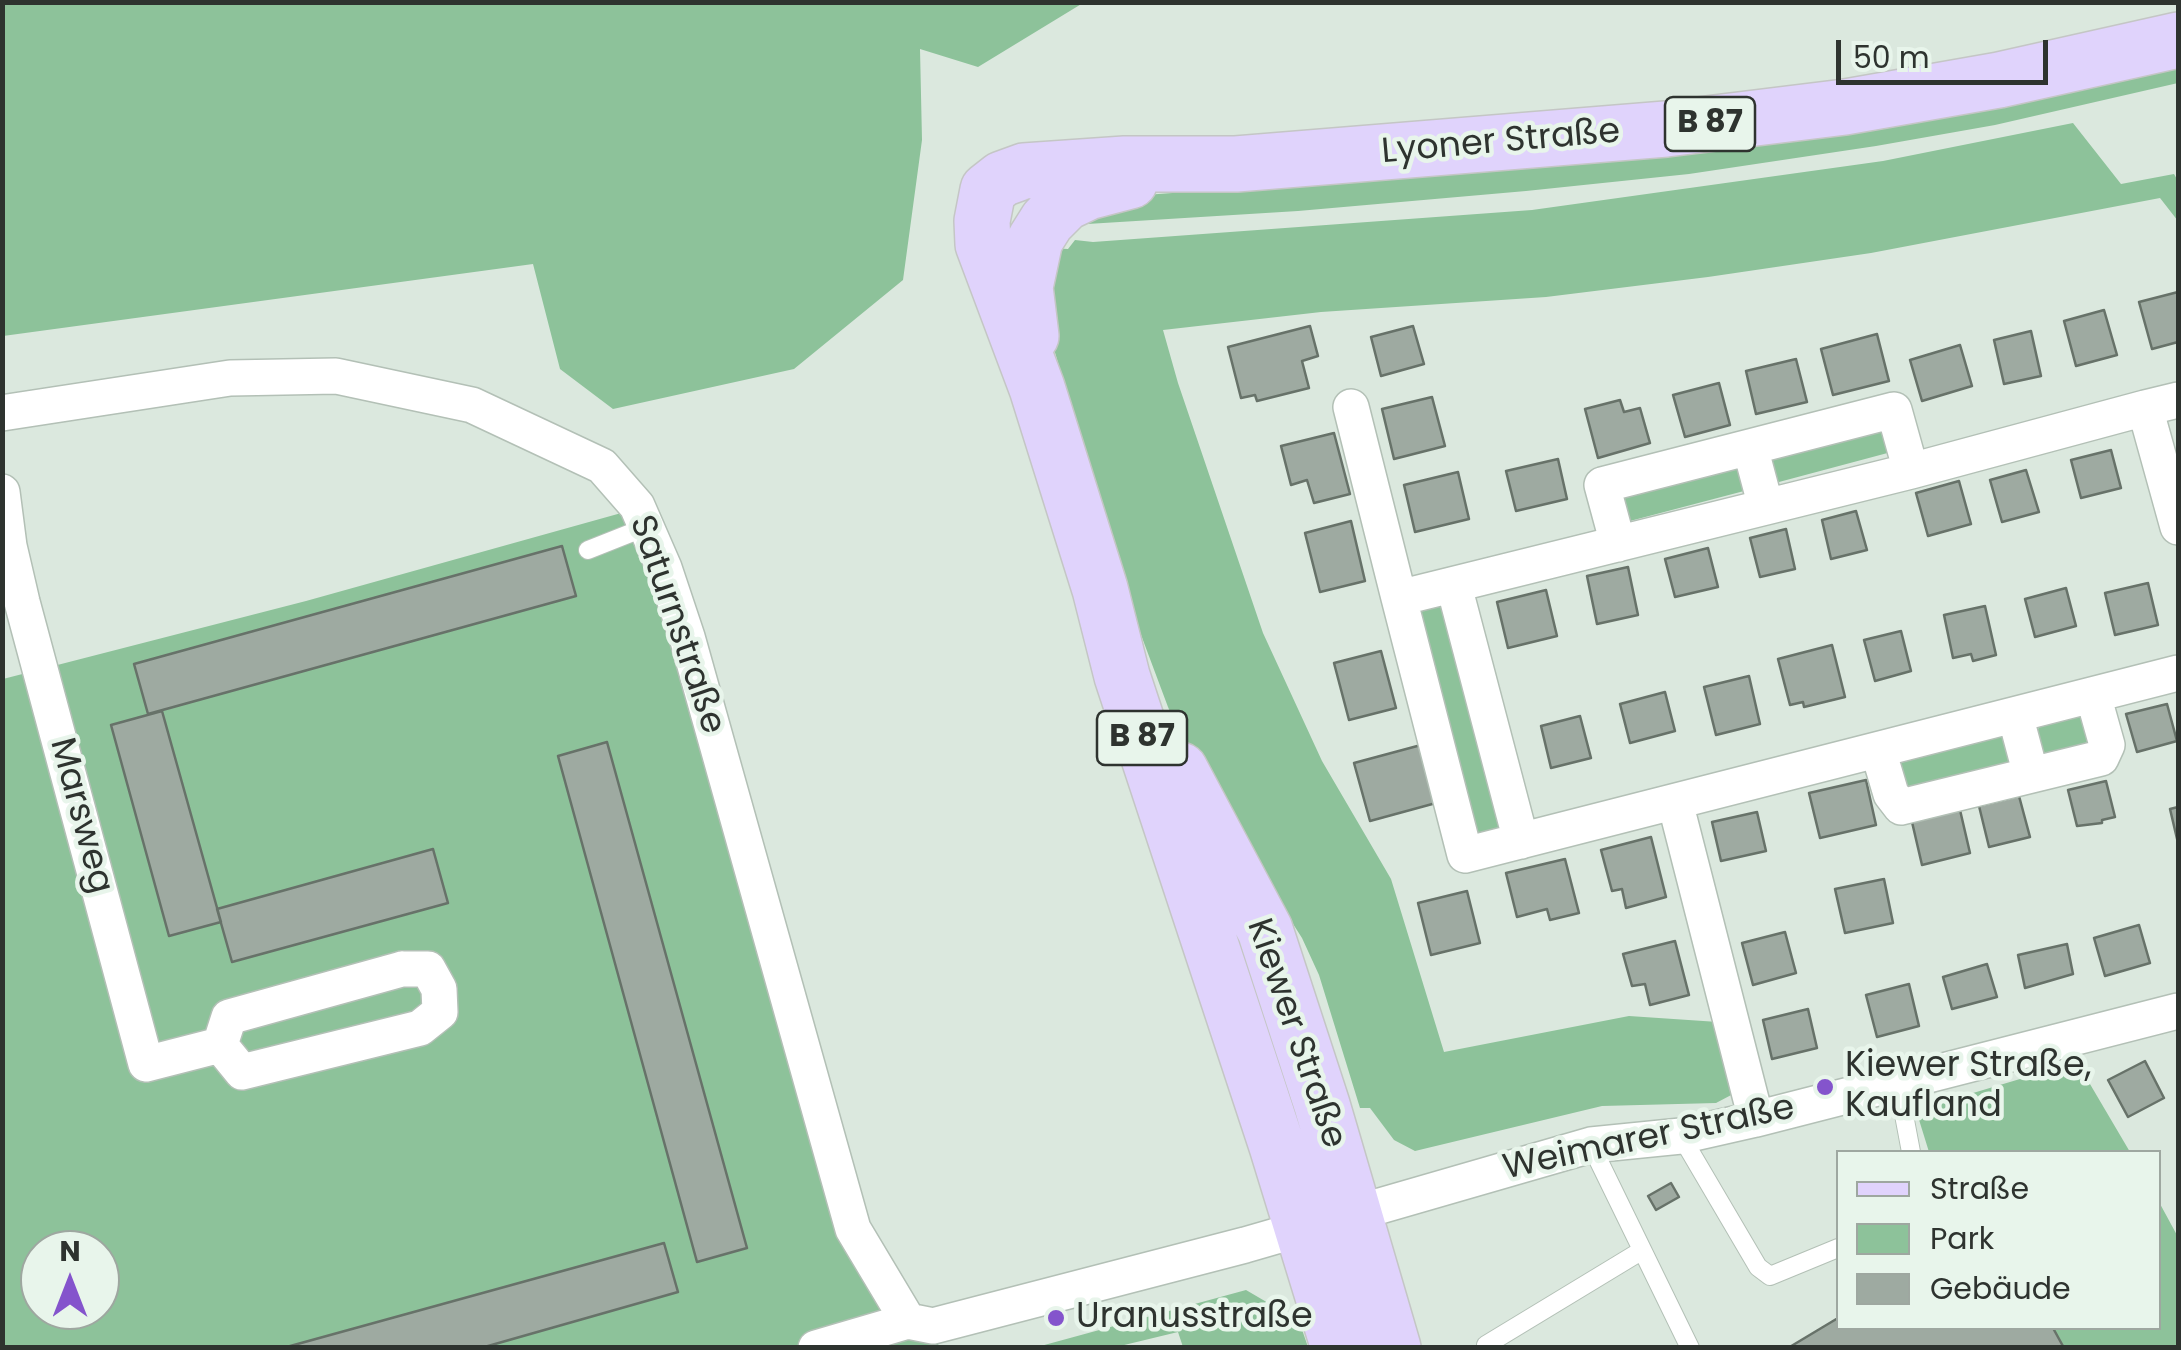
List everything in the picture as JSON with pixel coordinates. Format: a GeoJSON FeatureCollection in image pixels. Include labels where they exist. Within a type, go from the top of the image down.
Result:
{"type":"FeatureCollection","features":[{"type":"Feature","properties":{"kind":"main road","name":"Lyoner Straße"},"geometry":{"type":"LineString","coordinates":[[1037,388],[984,244],[982,221],[988,190],[1002,179],[1024,171],[1126,164],[1236,164],[1551,140],[1845,106],[1999,80],[2178,40]]}},
{"type":"Feature","properties":{"kind":"main road","name":"Kiewer Straße"},"geometry":{"type":"LineString","coordinates":[[1037,388],[1100,589],[1122,676],[1328,1219],[1393,1348]]}},
{"type":"Feature","properties":{"kind":"main road","name":"Kiewer Straße"},"geometry":{"type":"LineString","coordinates":[[1328,1219],[1338,1348]]}},
{"type":"Feature","properties":{"kind":"street","name":"Saturnstraße"},"geometry":{"type":"LineString","coordinates":[[2,414],[230,378],[336,376],[472,405],[602,466],[637,506],[687,637],[853,1229],[927,1331]]}},
{"type":"Feature","properties":{"kind":"street"},"geometry":{"type":"LineString","coordinates":[[1399,598],[2162,404],[2176,510]]}},
{"type":"Feature","properties":{"kind":"street"},"geometry":{"type":"LineString","coordinates":[[1352,407],[1465,855],[2178,674]]}},
{"type":"Feature","properties":{"kind":"street"},"geometry":{"type":"LineString","coordinates":[[1618,544],[1602,485],[1894,410],[1911,470]]}},
{"type":"Feature","properties":{"kind":"street"},"geometry":{"type":"LineString","coordinates":[[1750,447],[1766,507]]}},
{"type":"Feature","properties":{"kind":"street","name":"Marsweg"},"geometry":{"type":"LineString","coordinates":[[2,492],[22,602],[146,1064],[220,1044]]}},
{"type":"Feature","properties":{"kind":"street"},"geometry":{"type":"LineString","coordinates":[[1454,586],[1521,841]]}},
{"type":"Feature","properties":{"kind":"street"},"geometry":{"type":"LineString","coordinates":[[1878,750],[1891,794],[1902,806],[2100,758],[2107,745],[2094,695]]}},
{"type":"Feature","properties":{"kind":"street"},"geometry":{"type":"LineString","coordinates":[[2015,715],[2031,775]]}},
{"type":"Feature","properties":{"kind":"street"},"geometry":{"type":"LineString","coordinates":[[1675,802],[1756,1119]]}},
{"type":"Feature","properties":{"kind":"street"},"geometry":{"type":"LineString","coordinates":[[402,968],[428,969],[438,988],[440,1012],[420,1028],[242,1072],[220,1044],[229,1016],[402,968]]}},
{"type":"Feature","properties":{"kind":"street","name":"Weimarer Straße"},"geometry":{"type":"LineString","coordinates":[[1328,1219],[1590,1145],[1681,1136],[1756,1119],[2178,1011]]}},
{"type":"Feature","properties":{"kind":"street"},"geometry":{"type":"LineString","coordinates":[[816,1348],[927,1331],[1328,1219]]}},
{"type":"Feature","properties":{"kind":"lane"},"geometry":{"type":"LineString","coordinates":[[588,550],[646,527]]}},
{"type":"Feature","properties":{"kind":"lane"},"geometry":{"type":"LineString","coordinates":[[1898,1083],[1911,1150]]}},
{"type":"Feature","properties":{"kind":"lane"},"geometry":{"type":"LineString","coordinates":[[1681,1136],[1758,1267],[1770,1276],[1836,1249]]}},
{"type":"Feature","properties":{"kind":"lane"},"geometry":{"type":"LineString","coordinates":[[1590,1145],[1690,1348]]}},
{"type":"Feature","properties":{"kind":"lane"},"geometry":{"type":"LineString","coordinates":[[1487,1348],[1486,1345],[1640,1251]]}},
{"type":"Feature","properties":{"kind":"green space"},"geometry":{"type":"Polygon","coordinates":[[[2,3],[1083,3],[978,67],[920,49],[922,140],[903,280],[794,369],[613,409],[560,369],[533,264],[3,336],[2,3]]]}},
{"type":"Feature","properties":{"kind":"green space"},"geometry":{"type":"Polygon","coordinates":[[[2178,55],[2178,83],[1995,125],[1876,146],[1689,174],[1526,191],[1071,225],[1117,197],[1491,170],[2178,55]]]}},
{"type":"Feature","properties":{"kind":"green space"},"geometry":{"type":"Polygon","coordinates":[[[2073,123],[2121,184],[2174,174],[2178,181],[2178,221],[2160,198],[1871,253],[1708,277],[1546,297],[1321,312],[1163,330],[1263,633],[1322,761],[1391,879],[1444,1052],[1629,1016],[1718,1022],[1735,1093],[1716,1103],[1602,1106],[1415,1151],[1394,1140],[1370,1108],[1360,1108],[1319,975],[1302,938],[1199,776],[1168,707],[1122,584],[1043,311],[1050,248],[1068,249],[1075,240],[1093,242],[1532,210],[1883,161],[2073,123]]]}},
{"type":"Feature","properties":{"kind":"green space"},"geometry":{"type":"Polygon","coordinates":[[[1881,420],[1895,451],[1779,482],[1772,478],[1767,451],[1881,420]]]}},
{"type":"Feature","properties":{"kind":"green space"},"geometry":{"type":"Polygon","coordinates":[[[1739,462],[1744,491],[1630,521],[1618,493],[1739,462]]]}},
{"type":"Feature","properties":{"kind":"green space"},"geometry":{"type":"Polygon","coordinates":[[[632,510],[853,1229],[933,1326],[939,1347],[3,1348],[3,679],[306,601],[632,510]]]}},
{"type":"Feature","properties":{"kind":"green space"},"geometry":{"type":"Polygon","coordinates":[[[1443,608],[1501,826],[1478,836],[1418,611],[1443,608]]]}},
{"type":"Feature","properties":{"kind":"green space"},"geometry":{"type":"Polygon","coordinates":[[[2085,718],[2095,745],[2043,758],[2036,734],[2039,727],[2085,718]]]}},
{"type":"Feature","properties":{"kind":"green space"},"geometry":{"type":"Polygon","coordinates":[[[2002,736],[2010,740],[2017,761],[1905,794],[1897,767],[1900,763],[2002,736]]]}},
{"type":"Feature","properties":{"kind":"green space"},"geometry":{"type":"Polygon","coordinates":[[[2077,1062],[2129,1150],[1928,1150],[1916,1110],[2077,1062]]]}},
{"type":"Feature","properties":{"kind":"green space"},"geometry":{"type":"Polygon","coordinates":[[[2161,1206],[2178,1237],[2178,1347],[2064,1347],[2054,1330],[2161,1330],[2161,1206]]]}},
{"type":"Feature","properties":{"kind":"green space"},"geometry":{"type":"Polygon","coordinates":[[[1246,1290],[1299,1321],[1308,1347],[1183,1347],[1178,1332],[1116,1347],[1037,1347],[1246,1290]]]}},
{"type":"Feature","properties":{"kind":"building"},"geometry":{"type":"Polygon","coordinates":[[[2178,292],[2178,342],[2152,349],[2139,302],[2178,292]]]}},
{"type":"Feature","properties":{"kind":"building"},"geometry":{"type":"Polygon","coordinates":[[[2104,310],[2117,355],[2076,366],[2064,321],[2104,310]]]}},
{"type":"Feature","properties":{"kind":"building"},"geometry":{"type":"Polygon","coordinates":[[[1310,326],[1318,356],[1302,361],[1309,388],[1257,401],[1255,395],[1241,398],[1228,347],[1310,326]]]}},
{"type":"Feature","properties":{"kind":"building"},"geometry":{"type":"Polygon","coordinates":[[[1413,326],[1424,364],[1381,376],[1371,337],[1413,326]]]}},
{"type":"Feature","properties":{"kind":"building"},"geometry":{"type":"Polygon","coordinates":[[[2031,331],[2041,376],[2004,384],[1994,340],[2031,331]]]}},
{"type":"Feature","properties":{"kind":"building"},"geometry":{"type":"Polygon","coordinates":[[[1877,334],[1889,381],[1833,395],[1821,349],[1877,334]]]}},
{"type":"Feature","properties":{"kind":"building"},"geometry":{"type":"Polygon","coordinates":[[[1960,345],[1972,386],[1922,401],[1910,360],[1960,345]]]}},
{"type":"Feature","properties":{"kind":"building"},"geometry":{"type":"Polygon","coordinates":[[[1796,359],[1807,402],[1756,414],[1746,371],[1796,359]]]}},
{"type":"Feature","properties":{"kind":"building"},"geometry":{"type":"Polygon","coordinates":[[[1719,383],[1730,425],[1685,437],[1673,395],[1719,383]]]}},
{"type":"Feature","properties":{"kind":"building"},"geometry":{"type":"Polygon","coordinates":[[[1432,397],[1445,446],[1394,459],[1382,409],[1432,397]]]}},
{"type":"Feature","properties":{"kind":"building"},"geometry":{"type":"Polygon","coordinates":[[[1620,400],[1624,412],[1640,408],[1650,443],[1598,458],[1585,409],[1620,400]]]}},
{"type":"Feature","properties":{"kind":"building"},"geometry":{"type":"Polygon","coordinates":[[[1334,433],[1350,494],[1314,503],[1307,480],[1291,485],[1281,446],[1334,433]]]}},
{"type":"Feature","properties":{"kind":"building"},"geometry":{"type":"Polygon","coordinates":[[[2111,450],[2121,488],[2081,498],[2071,460],[2111,450]]]}},
{"type":"Feature","properties":{"kind":"building"},"geometry":{"type":"Polygon","coordinates":[[[1558,459],[1567,499],[1516,511],[1506,471],[1558,459]]]}},
{"type":"Feature","properties":{"kind":"building"},"geometry":{"type":"Polygon","coordinates":[[[2026,470],[2039,512],[2002,522],[1990,480],[2026,470]]]}},
{"type":"Feature","properties":{"kind":"building"},"geometry":{"type":"Polygon","coordinates":[[[1458,472],[1469,519],[1415,532],[1404,485],[1458,472]]]}},
{"type":"Feature","properties":{"kind":"building"},"geometry":{"type":"Polygon","coordinates":[[[1959,481],[1971,524],[1928,536],[1916,493],[1959,481]]]}},
{"type":"Feature","properties":{"kind":"building"},"geometry":{"type":"Polygon","coordinates":[[[1856,511],[1867,550],[1831,559],[1822,520],[1856,511]]]}},
{"type":"Feature","properties":{"kind":"building"},"geometry":{"type":"Polygon","coordinates":[[[1351,521],[1365,581],[1320,592],[1305,533],[1351,521]]]}},
{"type":"Feature","properties":{"kind":"building"},"geometry":{"type":"Polygon","coordinates":[[[1786,529],[1795,569],[1760,577],[1750,538],[1786,529]]]}},
{"type":"Feature","properties":{"kind":"building"},"geometry":{"type":"Polygon","coordinates":[[[562,546],[576,596],[148,714],[134,664],[562,546]]]}},
{"type":"Feature","properties":{"kind":"building"},"geometry":{"type":"Polygon","coordinates":[[[1708,548],[1718,587],[1675,597],[1665,559],[1708,548]]]}},
{"type":"Feature","properties":{"kind":"building"},"geometry":{"type":"Polygon","coordinates":[[[1628,567],[1638,615],[1597,624],[1587,576],[1628,567]]]}},
{"type":"Feature","properties":{"kind":"building"},"geometry":{"type":"Polygon","coordinates":[[[2148,583],[2158,625],[2115,635],[2105,593],[2148,583]]]}},
{"type":"Feature","properties":{"kind":"building"},"geometry":{"type":"Polygon","coordinates":[[[2066,588],[2076,626],[2035,637],[2025,599],[2066,588]]]}},
{"type":"Feature","properties":{"kind":"building"},"geometry":{"type":"Polygon","coordinates":[[[1546,590],[1557,636],[1508,648],[1497,602],[1546,590]]]}},
{"type":"Feature","properties":{"kind":"building"},"geometry":{"type":"Polygon","coordinates":[[[1985,606],[1996,655],[1973,661],[1971,654],[1953,658],[1944,615],[1985,606]]]}},
{"type":"Feature","properties":{"kind":"building"},"geometry":{"type":"Polygon","coordinates":[[[1901,631],[1911,671],[1875,681],[1864,640],[1901,631]]]}},
{"type":"Feature","properties":{"kind":"building"},"geometry":{"type":"Polygon","coordinates":[[[1832,645],[1845,697],[1804,707],[1803,702],[1790,705],[1778,659],[1832,645]]]}},
{"type":"Feature","properties":{"kind":"building"},"geometry":{"type":"Polygon","coordinates":[[[1381,651],[1396,708],[1349,720],[1334,663],[1381,651]]]}},
{"type":"Feature","properties":{"kind":"building"},"geometry":{"type":"Polygon","coordinates":[[[1749,676],[1760,724],[1716,735],[1704,687],[1749,676]]]}},
{"type":"Feature","properties":{"kind":"building"},"geometry":{"type":"Polygon","coordinates":[[[1665,692],[1675,731],[1630,743],[1620,704],[1665,692]]]}},
{"type":"Feature","properties":{"kind":"building"},"geometry":{"type":"Polygon","coordinates":[[[2167,704],[2177,741],[2137,752],[2126,714],[2167,704]]]}},
{"type":"Feature","properties":{"kind":"building"},"geometry":{"type":"Polygon","coordinates":[[[162,711],[221,922],[169,936],[111,725],[162,711]]]}},
{"type":"Feature","properties":{"kind":"building"},"geometry":{"type":"Polygon","coordinates":[[[1580,716],[1591,758],[1551,768],[1541,726],[1580,716]]]}},
{"type":"Feature","properties":{"kind":"building"},"geometry":{"type":"Polygon","coordinates":[[[607,742],[747,1248],[697,1262],[558,756],[607,742]]]}},
{"type":"Feature","properties":{"kind":"building"},"geometry":{"type":"Polygon","coordinates":[[[1421,745],[1436,803],[1370,821],[1354,763],[1421,745]]]}},
{"type":"Feature","properties":{"kind":"building"},"geometry":{"type":"Polygon","coordinates":[[[1866,780],[1876,825],[1820,838],[1809,793],[1866,780]]]}},
{"type":"Feature","properties":{"kind":"building"},"geometry":{"type":"Polygon","coordinates":[[[2106,781],[2115,817],[2077,826],[2068,790],[2106,781]]]}},
{"type":"Feature","properties":{"kind":"building"},"geometry":{"type":"Polygon","coordinates":[[[2019,796],[2030,837],[1989,847],[1979,806],[2019,796]]]}},
{"type":"Feature","properties":{"kind":"building"},"geometry":{"type":"Polygon","coordinates":[[[2178,807],[2178,843],[2170,809],[2178,807]]]}},
{"type":"Feature","properties":{"kind":"building"},"geometry":{"type":"Polygon","coordinates":[[[1960,810],[1970,853],[1922,865],[1912,822],[1960,810]]]}},
{"type":"Feature","properties":{"kind":"building"},"geometry":{"type":"Polygon","coordinates":[[[1757,812],[1766,851],[1721,861],[1712,822],[1757,812]]]}},
{"type":"Feature","properties":{"kind":"building"},"geometry":{"type":"Polygon","coordinates":[[[1651,837],[1666,897],[1626,908],[1622,889],[1612,891],[1601,850],[1651,837]]]}},
{"type":"Feature","properties":{"kind":"building"},"geometry":{"type":"Polygon","coordinates":[[[433,849],[448,903],[232,962],[217,909],[433,849]]]}},
{"type":"Feature","properties":{"kind":"building"},"geometry":{"type":"Polygon","coordinates":[[[1565,859],[1579,913],[1550,920],[1547,909],[1517,917],[1506,873],[1565,859]]]}},
{"type":"Feature","properties":{"kind":"building"},"geometry":{"type":"Polygon","coordinates":[[[1884,879],[1893,923],[1845,933],[1835,889],[1884,879]]]}},
{"type":"Feature","properties":{"kind":"building"},"geometry":{"type":"Polygon","coordinates":[[[1467,891],[1480,943],[1431,955],[1418,903],[1467,891]]]}},
{"type":"Feature","properties":{"kind":"building"},"geometry":{"type":"Polygon","coordinates":[[[2139,925],[2150,963],[2105,976],[2094,938],[2139,925]]]}},
{"type":"Feature","properties":{"kind":"building"},"geometry":{"type":"Polygon","coordinates":[[[1785,932],[1796,973],[1753,985],[1742,943],[1785,932]]]}},
{"type":"Feature","properties":{"kind":"building"},"geometry":{"type":"Polygon","coordinates":[[[1675,941],[1689,995],[1650,1005],[1645,984],[1632,986],[1623,954],[1675,941]]]}},
{"type":"Feature","properties":{"kind":"building"},"geometry":{"type":"Polygon","coordinates":[[[2067,944],[2073,974],[2025,988],[2018,955],[2067,944]]]}},
{"type":"Feature","properties":{"kind":"building"},"geometry":{"type":"Polygon","coordinates":[[[1987,964],[1997,997],[1952,1009],[1943,977],[1987,964]]]}},
{"type":"Feature","properties":{"kind":"building"},"geometry":{"type":"Polygon","coordinates":[[[1909,984],[1919,1026],[1877,1037],[1866,995],[1909,984]]]}},
{"type":"Feature","properties":{"kind":"building"},"geometry":{"type":"Polygon","coordinates":[[[1808,1009],[1817,1048],[1772,1059],[1763,1020],[1808,1009]]]}},
{"type":"Feature","properties":{"kind":"building"},"geometry":{"type":"Polygon","coordinates":[[[2145,1061],[2164,1098],[2128,1117],[2108,1080],[2145,1061]]]}},
{"type":"Feature","properties":{"kind":"building"},"geometry":{"type":"Polygon","coordinates":[[[1671,1183],[1679,1197],[1656,1210],[1648,1196],[1671,1183]]]}},
{"type":"Feature","properties":{"kind":"building"},"geometry":{"type":"Polygon","coordinates":[[[664,1243],[678,1292],[481,1348],[283,1348],[664,1243]]]}},
{"type":"Feature","properties":{"kind":"building"},"geometry":{"type":"Polygon","coordinates":[[[1836,1319],[1836,1330],[2054,1330],[2064,1348],[1788,1348],[1836,1319]]]}},
{"type":"Feature","properties":{"kind":"place","name":"Kiewer Straße, Kaufland"},"geometry":{"type":"Point","coordinates":[1825,1087]}},
{"type":"Feature","properties":{"kind":"place","name":"Uranusstraße"},"geometry":{"type":"Point","coordinates":[1056,1318]}}]}
